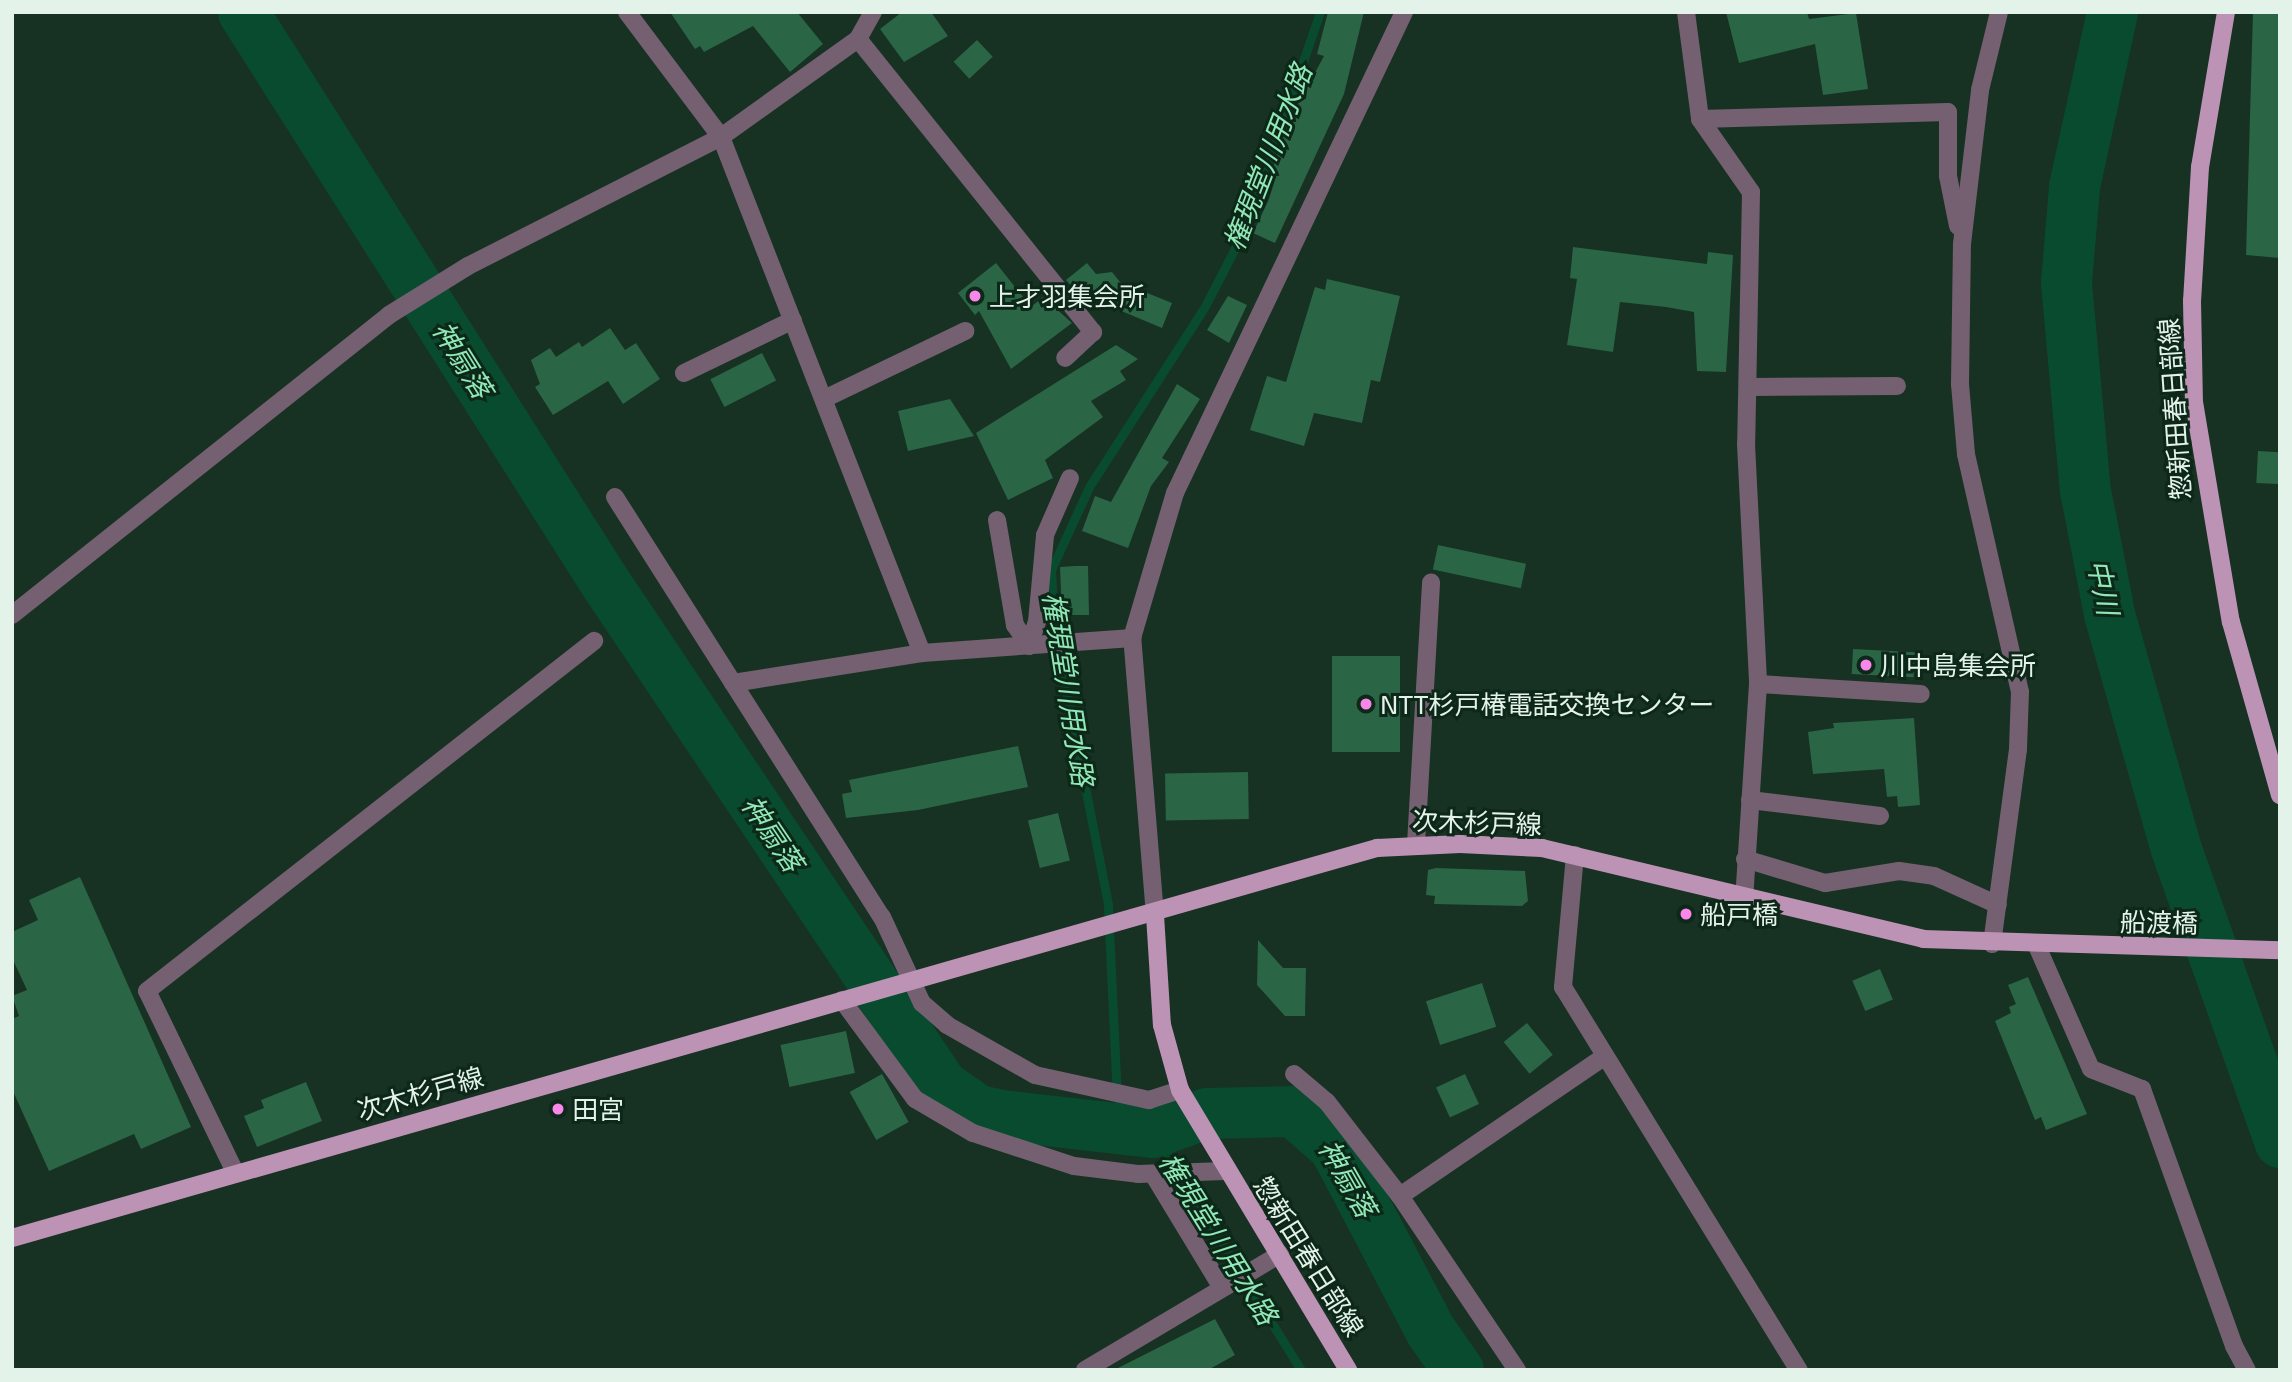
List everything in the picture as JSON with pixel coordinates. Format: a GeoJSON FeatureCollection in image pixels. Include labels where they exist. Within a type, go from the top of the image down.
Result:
{"type":"FeatureCollection","features":[{"type":"Feature","properties":{"kind":"main road","name":"惣新田春日部線"},"geometry":{"type":"LineString","coordinates":[[2226,12],[2200,167],[2192,301],[2194,402],[2225,598],[2280,795]]}},
{"type":"Feature","properties":{"kind":"main road","name":"次木杉戸線"},"geometry":{"type":"LineString","coordinates":[[12,1238],[911,980],[1155,915],[1353,852],[1416,845],[1506,845],[1575,855],[1874,931],[1992,944],[2043,946]]}},
{"type":"Feature","properties":{"kind":"main road"},"geometry":{"type":"LineString","coordinates":[[1155,915],[1161,1025],[1180,1090]]}},
{"type":"Feature","properties":{"kind":"main road","name":"船渡橋"},"geometry":{"type":"LineString","coordinates":[[2043,946],[2274,950]]}},
{"type":"Feature","properties":{"kind":"main road","name":"惣新田春日部線"},"geometry":{"type":"LineString","coordinates":[[1180,1090],[1225,1171],[1280,1254],[1348,1370]]}},
{"type":"Feature","properties":{"kind":"street"},"geometry":{"type":"LineString","coordinates":[[627,12],[721,137],[922,653]]}},
{"type":"Feature","properties":{"kind":"street"},"geometry":{"type":"LineString","coordinates":[[12,615],[389,315],[468,266],[721,137],[859,39],[873,12]]}},
{"type":"Feature","properties":{"kind":"street"},"geometry":{"type":"LineString","coordinates":[[1155,915],[1132,638],[1175,493],[1404,12]]}},
{"type":"Feature","properties":{"kind":"street"},"geometry":{"type":"LineString","coordinates":[[1686,12],[1700,119],[1751,192],[1748,387],[1758,684],[1744,899]]}},
{"type":"Feature","properties":{"kind":"street"},"geometry":{"type":"LineString","coordinates":[[1992,944],[2020,692],[1966,454],[1960,384],[1962,244],[1980,90],[1999,12]]}},
{"type":"Feature","properties":{"kind":"street"},"geometry":{"type":"LineString","coordinates":[[859,39],[1093,332],[1065,358]]}},
{"type":"Feature","properties":{"kind":"street"},"geometry":{"type":"LineString","coordinates":[[1700,119],[1948,113],[1948,176],[1962,244]]}},
{"type":"Feature","properties":{"kind":"street"},"geometry":{"type":"LineString","coordinates":[[684,373],[793,320]]}},
{"type":"Feature","properties":{"kind":"street"},"geometry":{"type":"LineString","coordinates":[[824,399],[965,331]]}},
{"type":"Feature","properties":{"kind":"street"},"geometry":{"type":"LineString","coordinates":[[1748,387],[1897,386]]}},
{"type":"Feature","properties":{"kind":"street"},"geometry":{"type":"LineString","coordinates":[[1029,646],[1037,622],[1045,535],[1070,478]]}},
{"type":"Feature","properties":{"kind":"street"},"geometry":{"type":"LineString","coordinates":[[615,497],[882,917],[922,1003],[947,1025],[1025,1071],[1149,1100],[1180,1090]]}},
{"type":"Feature","properties":{"kind":"street"},"geometry":{"type":"LineString","coordinates":[[996,520],[1015,625],[1029,646]]}},
{"type":"Feature","properties":{"kind":"street"},"geometry":{"type":"LineString","coordinates":[[1416,845],[1432,582]]}},
{"type":"Feature","properties":{"kind":"street"},"geometry":{"type":"LineString","coordinates":[[733,682],[922,653],[1132,638]]}},
{"type":"Feature","properties":{"kind":"street"},"geometry":{"type":"LineString","coordinates":[[235,1172],[147,991],[594,641]]}},
{"type":"Feature","properties":{"kind":"street"},"geometry":{"type":"LineString","coordinates":[[1758,684],[1921,694]]}},
{"type":"Feature","properties":{"kind":"street"},"geometry":{"type":"LineString","coordinates":[[1749,800],[1880,816]]}},
{"type":"Feature","properties":{"kind":"street"},"geometry":{"type":"LineString","coordinates":[[1575,855],[1563,988],[1799,1370]]}},
{"type":"Feature","properties":{"kind":"street"},"geometry":{"type":"LineString","coordinates":[[1745,859],[1825,883],[1899,871],[1934,876],[1998,905]]}},
{"type":"Feature","properties":{"kind":"street"},"geometry":{"type":"LineString","coordinates":[[2043,946],[2091,1069],[2142,1089],[2234,1346],[2245,1367]]}},
{"type":"Feature","properties":{"kind":"street"},"geometry":{"type":"LineString","coordinates":[[842,1000],[895,1077],[942,1118],[1012,1149],[1074,1166],[1153,1174],[1225,1171]]}},
{"type":"Feature","properties":{"kind":"street"},"geometry":{"type":"LineString","coordinates":[[1400,1196],[1605,1056]]}},
{"type":"Feature","properties":{"kind":"street"},"geometry":{"type":"LineString","coordinates":[[1294,1074],[1327,1102],[1400,1196],[1517,1370]]}},
{"type":"Feature","properties":{"kind":"street"},"geometry":{"type":"LineString","coordinates":[[1153,1174],[1222,1288]]}},
{"type":"Feature","properties":{"kind":"street"},"geometry":{"type":"LineString","coordinates":[[1084,1370],[1280,1254]]}},
{"type":"Feature","properties":{"kind":"building"},"geometry":{"type":"Polygon","coordinates":[[[670,12],[797,12],[823,44],[790,72],[753,26],[704,52],[700,46],[695,49],[670,12]]]}},
{"type":"Feature","properties":{"kind":"building"},"geometry":{"type":"Polygon","coordinates":[[[902,12],[931,12],[948,36],[904,62],[880,29],[902,12]]]}},
{"type":"Feature","properties":{"kind":"building"},"geometry":{"type":"Polygon","coordinates":[[[1328,12],[1364,12],[1344,94],[1275,243],[1253,233],[1269,199],[1277,173],[1272,170],[1288,123],[1324,56],[1317,54],[1328,12]]]}},
{"type":"Feature","properties":{"kind":"building"},"geometry":{"type":"Polygon","coordinates":[[[1726,12],[1807,12],[1809,19],[1856,13],[1868,89],[1823,95],[1815,44],[1739,63],[1726,12]]]}},
{"type":"Feature","properties":{"kind":"building"},"geometry":{"type":"Polygon","coordinates":[[[2253,12],[2280,12],[2280,258],[2246,255],[2253,12]]]}},
{"type":"Feature","properties":{"kind":"building"},"geometry":{"type":"Polygon","coordinates":[[[977,40],[993,57],[969,79],[954,62],[977,40]]]}},
{"type":"Feature","properties":{"kind":"building"},"geometry":{"type":"Polygon","coordinates":[[[1573,247],[1707,264],[1708,252],[1733,255],[1726,372],[1697,371],[1694,312],[1666,307],[1620,302],[1613,352],[1567,345],[1577,279],[1570,278],[1573,247]]]}},
{"type":"Feature","properties":{"kind":"building"},"geometry":{"type":"Polygon","coordinates":[[[996,263],[1031,307],[1043,297],[1072,323],[1011,369],[979,311],[975,315],[958,293],[996,263]]]}},
{"type":"Feature","properties":{"kind":"building"},"geometry":{"type":"Polygon","coordinates":[[[1087,263],[1096,274],[1112,272],[1120,282],[1172,303],[1162,328],[1076,292],[1066,280],[1087,263]]]}},
{"type":"Feature","properties":{"kind":"building"},"geometry":{"type":"Polygon","coordinates":[[[1327,279],[1400,296],[1380,382],[1371,380],[1362,423],[1314,413],[1304,446],[1250,430],[1267,376],[1286,382],[1315,287],[1325,290],[1327,279]]]}},
{"type":"Feature","properties":{"kind":"building"},"geometry":{"type":"Polygon","coordinates":[[[1228,296],[1247,305],[1229,343],[1207,330],[1228,296]]]}},
{"type":"Feature","properties":{"kind":"building"},"geometry":{"type":"Polygon","coordinates":[[[610,328],[625,350],[636,343],[660,379],[623,404],[608,381],[553,415],[535,387],[540,384],[531,360],[550,348],[556,357],[579,342],[582,347],[610,328]]]}},
{"type":"Feature","properties":{"kind":"building"},"geometry":{"type":"Polygon","coordinates":[[[1116,345],[1138,359],[1120,371],[1126,380],[1091,401],[1103,417],[1045,460],[1053,478],[1008,500],[976,433],[1116,345]]]}},
{"type":"Feature","properties":{"kind":"building"},"geometry":{"type":"Polygon","coordinates":[[[762,353],[776,381],[724,407],[710,379],[762,353]]]}},
{"type":"Feature","properties":{"kind":"building"},"geometry":{"type":"Polygon","coordinates":[[[1177,384],[1200,399],[1162,458],[1169,462],[1151,486],[1128,548],[1082,531],[1095,496],[1111,502],[1177,384]]]}},
{"type":"Feature","properties":{"kind":"building"},"geometry":{"type":"Polygon","coordinates":[[[950,399],[974,436],[908,451],[898,411],[950,399]]]}},
{"type":"Feature","properties":{"kind":"building"},"geometry":{"type":"Polygon","coordinates":[[[2258,451],[2280,452],[2278,484],[2256,483],[2258,451]]]}},
{"type":"Feature","properties":{"kind":"building"},"geometry":{"type":"Polygon","coordinates":[[[1438,545],[1526,564],[1521,588],[1433,569],[1438,545]]]}},
{"type":"Feature","properties":{"kind":"building"},"geometry":{"type":"Polygon","coordinates":[[[1088,566],[1089,615],[1062,615],[1060,567],[1088,566]]]}},
{"type":"Feature","properties":{"kind":"building"},"geometry":{"type":"Polygon","coordinates":[[[1853,649],[1915,652],[1914,677],[1852,674],[1853,649]]]}},
{"type":"Feature","properties":{"kind":"building","name":"NTT杉戸椿電話交換センター"},"geometry":{"type":"Polygon","coordinates":[[[1332,656],[1400,656],[1400,752],[1332,752],[1332,656]]]}},
{"type":"Feature","properties":{"kind":"building"},"geometry":{"type":"Polygon","coordinates":[[[1914,718],[1920,805],[1898,807],[1897,796],[1887,797],[1884,769],[1813,774],[1808,732],[1834,728],[1833,723],[1914,718]]]}},
{"type":"Feature","properties":{"kind":"building"},"geometry":{"type":"Polygon","coordinates":[[[1018,746],[1028,787],[918,810],[846,818],[842,794],[852,792],[849,780],[1018,746]]]}},
{"type":"Feature","properties":{"kind":"building"},"geometry":{"type":"Polygon","coordinates":[[[1248,772],[1249,819],[1166,820],[1165,773],[1248,772]]]}},
{"type":"Feature","properties":{"kind":"building"},"geometry":{"type":"Polygon","coordinates":[[[1058,813],[1070,861],[1040,868],[1028,820],[1058,813]]]}},
{"type":"Feature","properties":{"kind":"building"},"geometry":{"type":"Polygon","coordinates":[[[1428,870],[1525,871],[1528,901],[1522,906],[1434,904],[1435,896],[1426,895],[1428,870]]]}},
{"type":"Feature","properties":{"kind":"building"},"geometry":{"type":"Polygon","coordinates":[[[80,877],[191,1127],[141,1149],[134,1134],[49,1171],[12,1089],[12,1019],[19,1016],[12,996],[27,990],[13,960],[14,931],[38,920],[29,900],[80,877]]]}},
{"type":"Feature","properties":{"kind":"building"},"geometry":{"type":"Polygon","coordinates":[[[1258,940],[1283,968],[1306,968],[1305,1016],[1285,1016],[1257,985],[1258,940]]]}},
{"type":"Feature","properties":{"kind":"building"},"geometry":{"type":"Polygon","coordinates":[[[1880,969],[1893,999],[1865,1011],[1852,981],[1880,969]]]}},
{"type":"Feature","properties":{"kind":"building"},"geometry":{"type":"Polygon","coordinates":[[[2028,977],[2087,1114],[2046,1130],[2041,1117],[2035,1120],[1995,1021],[2011,1013],[2009,1007],[2016,1004],[2008,985],[2028,977]]]}},
{"type":"Feature","properties":{"kind":"building"},"geometry":{"type":"Polygon","coordinates":[[[1482,983],[1496,1027],[1440,1045],[1426,1001],[1482,983]]]}},
{"type":"Feature","properties":{"kind":"building"},"geometry":{"type":"Polygon","coordinates":[[[1527,1023],[1553,1055],[1529,1074],[1504,1042],[1527,1023]]]}},
{"type":"Feature","properties":{"kind":"building"},"geometry":{"type":"Polygon","coordinates":[[[846,1031],[855,1073],[789,1087],[780,1045],[846,1031]]]}},
{"type":"Feature","properties":{"kind":"building"},"geometry":{"type":"Polygon","coordinates":[[[882,1074],[909,1122],[876,1140],[850,1092],[882,1074]]]}},
{"type":"Feature","properties":{"kind":"building"},"geometry":{"type":"Polygon","coordinates":[[[1465,1074],[1479,1104],[1450,1117],[1436,1088],[1465,1074]]]}},
{"type":"Feature","properties":{"kind":"building"},"geometry":{"type":"Polygon","coordinates":[[[306,1082],[322,1121],[257,1147],[244,1116],[264,1108],[261,1100],[306,1082]]]}},
{"type":"Feature","properties":{"kind":"building"},"geometry":{"type":"Polygon","coordinates":[[[1215,1319],[1235,1355],[1208,1370],[1114,1370],[1215,1319]]]}},
{"type":"Feature","properties":{"kind":"waterway","name":"神扇落"},"geometry":{"type":"LineString","coordinates":[[243,12],[604,581],[942,1085],[978,1110],[1153,1132],[1207,1113],[1293,1111],[1334,1147],[1430,1330],[1458,1370]]}},
{"type":"Feature","properties":{"kind":"waterway","name":"権現堂川用水路"},"geometry":{"type":"LineString","coordinates":[[1301,1370],[1153,1132],[1117,1098],[1108,904],[1054,629],[1051,570],[1089,487],[1204,308],[1247,225],[1320,12]]}},
{"type":"Feature","properties":{"kind":"waterway","name":"中川"},"geometry":{"type":"LineString","coordinates":[[2112,12],[2074,187],[2066,283],[2085,490],[2109,614],[2176,849],[2280,1142]]}},
{"type":"Feature","properties":{"kind":"place","name":"上才羽集会所"},"geometry":{"type":"Point","coordinates":[975,296]}},
{"type":"Feature","properties":{"kind":"place","name":"川中島集会所"},"geometry":{"type":"Point","coordinates":[1866,665]}},
{"type":"Feature","properties":{"kind":"place","name":"NTT杉戸椿電話交換センター"},"geometry":{"type":"Point","coordinates":[1366,704]}},
{"type":"Feature","properties":{"kind":"place","name":"船戸橋"},"geometry":{"type":"Point","coordinates":[1686,914]}},
{"type":"Feature","properties":{"kind":"place","name":"田宮"},"geometry":{"type":"Point","coordinates":[558,1109]}}]}
